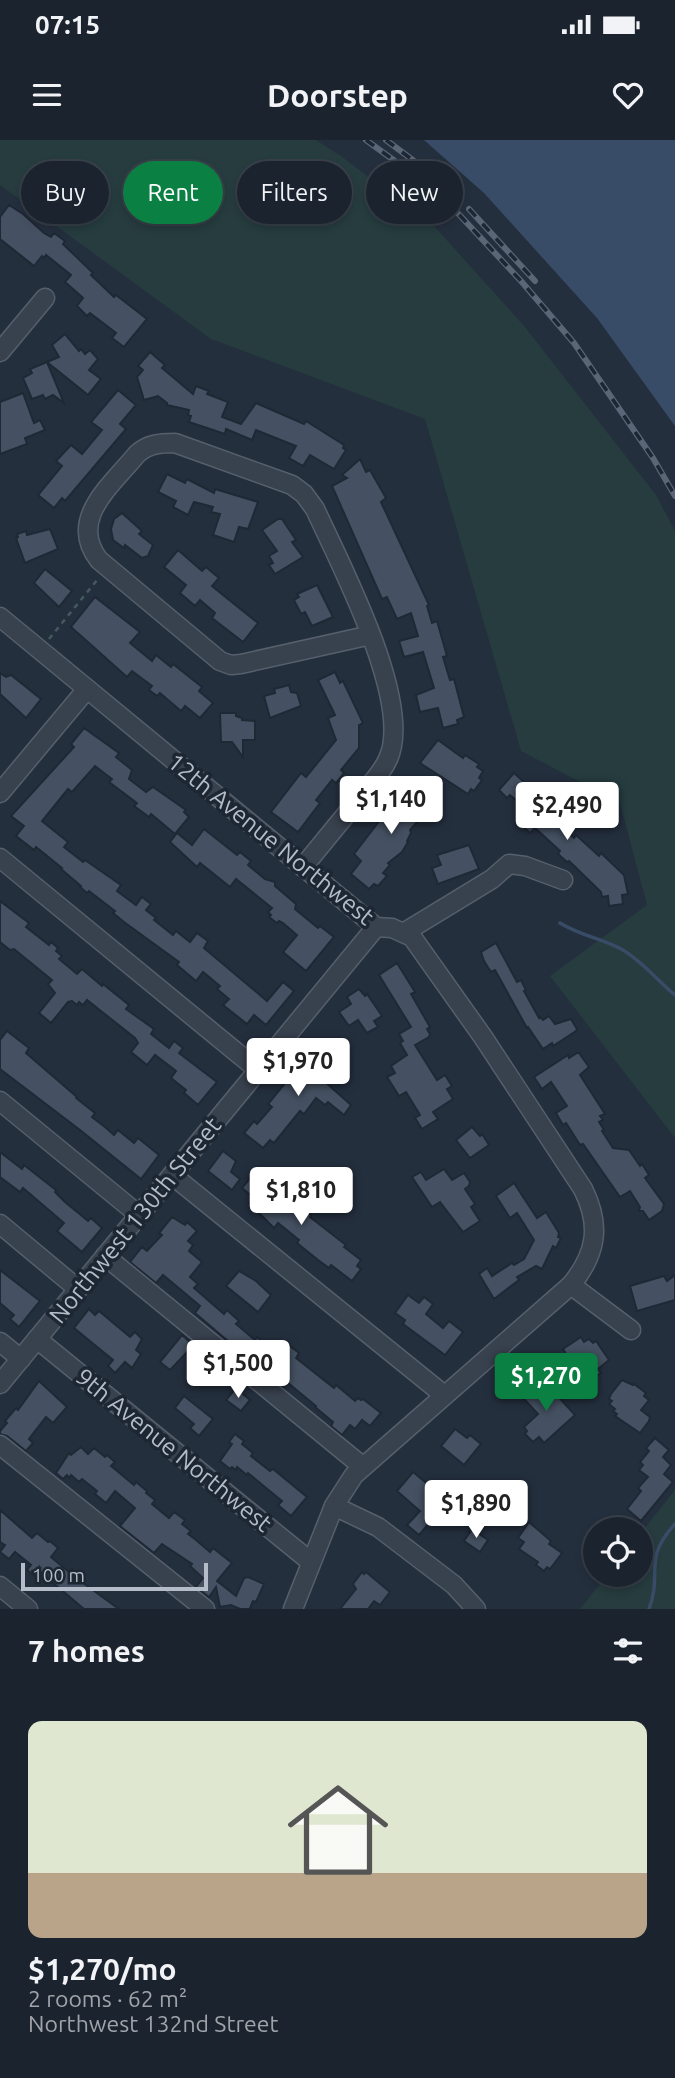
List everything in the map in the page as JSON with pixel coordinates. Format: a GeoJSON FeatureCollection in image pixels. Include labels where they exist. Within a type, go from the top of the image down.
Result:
{"type":"FeatureCollection","features":[{"type":"Feature","properties":{"kind":"street"},"geometry":{"type":"LineString","coordinates":[[0,352],[45,298]]}},
{"type":"Feature","properties":{"kind":"street"},"geometry":{"type":"LineString","coordinates":[[303,867],[378,776],[394,741],[393,710],[386,674],[370,635],[315,509],[304,494],[292,485],[175,443],[160,443],[145,447],[92,509],[87,523],[87,538],[91,551],[220,661],[231,665],[370,635]]}},
{"type":"Feature","properties":{"kind":"street","name":"12th Avenue Northwest"},"geometry":{"type":"LineString","coordinates":[[0,617],[376,927],[405,932],[417,944],[483,1037],[583,1189],[590,1204],[595,1225],[590,1254],[572,1285]]}},
{"type":"Feature","properties":{"kind":"street"},"geometry":{"type":"LineString","coordinates":[[0,793],[87,689]]}},
{"type":"Feature","properties":{"kind":"street"},"geometry":{"type":"LineString","coordinates":[[0,858],[258,1070]]}},
{"type":"Feature","properties":{"kind":"street"},"geometry":{"type":"LineString","coordinates":[[405,932],[492,878],[509,863],[563,880]]}},
{"type":"Feature","properties":{"kind":"street","name":"Northwest 130th Street"},"geometry":{"type":"LineString","coordinates":[[0,1384],[376,927]]}},
{"type":"Feature","properties":{"kind":"street"},"geometry":{"type":"LineString","coordinates":[[0,1101],[139,1215]]}},
{"type":"Feature","properties":{"kind":"street"},"geometry":{"type":"LineString","coordinates":[[172,1175],[444,1395]]}},
{"type":"Feature","properties":{"kind":"street"},"geometry":{"type":"LineString","coordinates":[[0,1224],[78,1289]]}},
{"type":"Feature","properties":{"kind":"street"},"geometry":{"type":"LineString","coordinates":[[105,1256],[362,1466]]}},
{"type":"Feature","properties":{"kind":"street"},"geometry":{"type":"LineString","coordinates":[[293,1609],[334,1506],[362,1466],[572,1285],[631,1330]]}},
{"type":"Feature","properties":{"kind":"street","name":"9th Avenue Northwest"},"geometry":{"type":"LineString","coordinates":[[37,1339],[311,1562]]}},
{"type":"Feature","properties":{"kind":"street"},"geometry":{"type":"LineString","coordinates":[[0,1342],[21,1359]]}},
{"type":"Feature","properties":{"kind":"street"},"geometry":{"type":"LineString","coordinates":[[0,1445],[205,1609]]}},
{"type":"Feature","properties":{"kind":"street"},"geometry":{"type":"LineString","coordinates":[[334,1506],[378,1527],[454,1585],[476,1609]]}},
{"type":"Feature","properties":{"kind":"street"},"geometry":{"type":"LineString","coordinates":[[0,1586],[27,1609]]}},
{"type":"Feature","properties":{"kind":"path"},"geometry":{"type":"LineString","coordinates":[[52,635],[103,573]]}},
{"type":"Feature","properties":{"kind":"green space"},"geometry":{"type":"Polygon","coordinates":[[[0,140],[316,140],[348,161],[237,161],[237,224],[352,224],[352,164],[366,175],[366,224],[431,224],[435,227],[525,327],[656,495],[675,531],[675,1138],[550,976],[647,905],[620,803],[521,751],[425,419],[211,339],[53,224],[109,224],[109,161],[21,161],[21,200],[0,185],[0,140]]]}},
{"type":"Feature","properties":{"kind":"green space"},"geometry":{"type":"Polygon","coordinates":[[[675,1490],[675,1609],[580,1609],[597,1587],[653,1587],[653,1518],[675,1490]]]}},
{"type":"Feature","properties":{"kind":"water"},"geometry":{"type":"Polygon","coordinates":[[[424,140],[675,140],[675,426],[597,318],[484,193],[463,174],[463,161],[448,161],[424,140]]]}},
{"type":"Feature","properties":{"kind":"building"},"geometry":{"type":"Polygon","coordinates":[[[9,205],[21,213],[21,224],[34,224],[51,237],[54,233],[65,241],[63,244],[114,297],[116,295],[147,319],[124,347],[112,338],[116,333],[90,313],[87,316],[77,306],[83,298],[65,282],[71,275],[46,255],[34,266],[0,239],[0,217],[9,205]]]}},
{"type":"Feature","properties":{"kind":"building"},"geometry":{"type":"Polygon","coordinates":[[[65,334],[79,351],[81,349],[85,354],[90,350],[98,359],[89,370],[101,379],[88,395],[47,362],[59,357],[52,345],[65,334]]]}},
{"type":"Feature","properties":{"kind":"building"},"geometry":{"type":"Polygon","coordinates":[[[150,352],[165,365],[162,368],[193,394],[196,386],[209,391],[207,394],[228,402],[222,417],[241,424],[256,403],[304,424],[306,421],[344,445],[346,450],[334,469],[310,455],[303,466],[289,458],[296,446],[256,430],[252,440],[226,429],[225,434],[189,422],[189,410],[167,405],[158,396],[144,400],[137,377],[143,370],[138,366],[150,352]]]}},
{"type":"Feature","properties":{"kind":"building"},"geometry":{"type":"Polygon","coordinates":[[[47,362],[64,403],[53,395],[45,399],[43,395],[32,399],[23,378],[32,373],[30,369],[47,362]]]}},
{"type":"Feature","properties":{"kind":"building"},"geometry":{"type":"Polygon","coordinates":[[[118,390],[136,405],[120,424],[126,429],[65,501],[62,498],[54,508],[38,495],[62,466],[56,461],[71,445],[82,454],[102,430],[91,422],[118,390]]]}},
{"type":"Feature","properties":{"kind":"building"},"geometry":{"type":"Polygon","coordinates":[[[23,393],[34,423],[40,420],[45,430],[25,438],[27,444],[0,454],[0,402],[23,393]]]}},
{"type":"Feature","properties":{"kind":"building"},"geometry":{"type":"Polygon","coordinates":[[[360,459],[366,472],[370,470],[386,498],[381,502],[429,605],[427,606],[432,623],[437,621],[447,656],[443,657],[450,680],[454,679],[464,717],[457,720],[458,724],[443,728],[438,708],[420,712],[416,695],[434,688],[423,652],[404,657],[399,641],[418,636],[411,613],[397,619],[387,597],[382,599],[332,486],[347,478],[342,475],[360,459]]]}},
{"type":"Feature","properties":{"kind":"building"},"geometry":{"type":"Polygon","coordinates":[[[167,474],[185,483],[187,479],[214,493],[215,489],[258,502],[248,529],[239,527],[234,542],[213,535],[220,514],[211,512],[213,507],[194,502],[188,515],[173,507],[176,501],[158,492],[167,474]]]}},
{"type":"Feature","properties":{"kind":"building"},"geometry":{"type":"Polygon","coordinates":[[[122,513],[142,531],[139,534],[153,545],[148,556],[142,558],[113,540],[111,529],[114,519],[122,513]]]}},
{"type":"Feature","properties":{"kind":"building"},"geometry":{"type":"Polygon","coordinates":[[[282,519],[296,540],[292,542],[303,557],[275,574],[269,565],[273,563],[269,556],[277,551],[262,530],[282,519]]]}},
{"type":"Feature","properties":{"kind":"building"},"geometry":{"type":"Polygon","coordinates":[[[50,529],[58,549],[25,563],[17,534],[26,531],[27,535],[50,529]]]}},
{"type":"Feature","properties":{"kind":"building"},"geometry":{"type":"Polygon","coordinates":[[[178,550],[202,571],[206,567],[219,578],[212,586],[258,623],[243,642],[212,618],[215,613],[200,600],[195,606],[180,593],[186,585],[164,567],[178,550]]]}},
{"type":"Feature","properties":{"kind":"building"},"geometry":{"type":"Polygon","coordinates":[[[45,569],[72,591],[59,607],[34,583],[45,569]]]}},
{"type":"Feature","properties":{"kind":"building"},"geometry":{"type":"Polygon","coordinates":[[[317,585],[333,617],[312,626],[305,612],[301,614],[294,600],[299,597],[297,594],[317,585]]]}},
{"type":"Feature","properties":{"kind":"building"},"geometry":{"type":"Polygon","coordinates":[[[95,597],[140,632],[130,643],[152,661],[156,655],[171,667],[173,664],[202,687],[199,691],[213,703],[200,718],[185,706],[181,711],[160,693],[157,696],[149,690],[152,686],[132,671],[127,677],[71,627],[95,597]]]}},
{"type":"Feature","properties":{"kind":"building"},"geometry":{"type":"Polygon","coordinates":[[[335,672],[340,683],[343,681],[363,723],[359,725],[359,748],[341,770],[344,773],[336,783],[332,780],[316,800],[320,803],[298,832],[271,812],[301,773],[306,777],[336,740],[328,718],[335,715],[318,680],[335,672]]]}},
{"type":"Feature","properties":{"kind":"building"},"geometry":{"type":"Polygon","coordinates":[[[0,673],[6,677],[11,675],[41,699],[26,718],[0,694],[0,673]]]}},
{"type":"Feature","properties":{"kind":"building"},"geometry":{"type":"Polygon","coordinates":[[[289,685],[291,692],[297,693],[301,706],[270,718],[264,696],[275,693],[274,689],[289,685]]]}},
{"type":"Feature","properties":{"kind":"building"},"geometry":{"type":"Polygon","coordinates":[[[220,713],[236,713],[242,720],[255,721],[255,740],[243,740],[243,757],[232,742],[221,742],[220,713]]]}},
{"type":"Feature","properties":{"kind":"building"},"geometry":{"type":"Polygon","coordinates":[[[84,728],[119,753],[116,757],[132,770],[129,779],[146,792],[153,787],[186,810],[184,812],[189,817],[175,834],[151,814],[149,817],[134,806],[137,803],[109,782],[112,779],[95,766],[72,792],[68,789],[42,821],[68,842],[64,847],[121,885],[117,891],[136,905],[142,897],[151,904],[146,910],[173,935],[176,931],[190,942],[197,933],[208,941],[204,948],[267,1001],[283,982],[294,991],[266,1025],[254,1015],[247,1024],[223,1005],[229,999],[217,989],[220,986],[203,972],[196,981],[177,965],[179,962],[124,922],[113,913],[115,911],[89,891],[87,893],[36,847],[34,850],[16,836],[24,826],[11,816],[74,747],[71,744],[84,728]]]}},
{"type":"Feature","properties":{"kind":"building"},"geometry":{"type":"Polygon","coordinates":[[[438,740],[463,758],[465,755],[479,764],[477,767],[483,771],[479,778],[482,780],[474,791],[471,789],[468,794],[420,763],[438,740]]]}},
{"type":"Feature","properties":{"kind":"building"},"geometry":{"type":"Polygon","coordinates":[[[514,773],[552,807],[548,815],[599,856],[601,853],[624,875],[628,894],[622,895],[623,904],[609,906],[608,896],[602,897],[601,892],[558,854],[560,851],[535,828],[530,833],[520,824],[529,814],[510,795],[507,798],[499,790],[514,773]]]}},
{"type":"Feature","properties":{"kind":"building"},"geometry":{"type":"Polygon","coordinates":[[[415,781],[426,790],[424,792],[434,801],[433,804],[410,830],[408,842],[402,852],[388,863],[390,865],[383,873],[387,876],[378,886],[374,884],[369,889],[351,874],[361,861],[354,854],[400,794],[403,796],[415,781]]]}},
{"type":"Feature","properties":{"kind":"building"},"geometry":{"type":"Polygon","coordinates":[[[204,829],[237,855],[240,852],[251,861],[248,865],[265,879],[275,882],[275,886],[296,904],[295,909],[334,937],[306,971],[283,952],[297,935],[283,923],[277,923],[269,917],[271,915],[268,912],[272,908],[236,879],[230,887],[200,863],[197,867],[170,842],[177,833],[192,845],[204,829]]]}},
{"type":"Feature","properties":{"kind":"building"},"geometry":{"type":"Polygon","coordinates":[[[469,845],[479,869],[438,884],[432,868],[441,865],[437,855],[469,845]]]}},
{"type":"Feature","properties":{"kind":"building"},"geometry":{"type":"Polygon","coordinates":[[[0,901],[29,923],[26,927],[49,945],[51,942],[58,948],[56,951],[62,956],[59,959],[77,974],[82,969],[102,986],[103,984],[129,1005],[126,1009],[154,1029],[151,1034],[169,1048],[174,1041],[183,1048],[179,1053],[217,1082],[198,1105],[184,1093],[186,1090],[171,1078],[176,1071],[155,1055],[147,1065],[131,1052],[138,1043],[135,1038],[87,1000],[83,1005],[79,1002],[77,1005],[72,1001],[68,1002],[51,1023],[39,1013],[55,993],[48,984],[52,980],[14,949],[10,950],[0,942],[0,901]]]}},
{"type":"Feature","properties":{"kind":"building"},"geometry":{"type":"Polygon","coordinates":[[[496,943],[517,982],[521,980],[539,1018],[543,1020],[549,1016],[555,1024],[571,1019],[576,1031],[553,1046],[552,1043],[543,1049],[527,1028],[495,970],[491,972],[484,961],[481,952],[496,943]]]}},
{"type":"Feature","properties":{"kind":"building"},"geometry":{"type":"Polygon","coordinates":[[[397,963],[415,992],[411,994],[430,1027],[427,1029],[429,1037],[415,1045],[437,1080],[445,1075],[452,1086],[447,1089],[453,1099],[433,1112],[438,1119],[422,1129],[415,1118],[420,1115],[406,1092],[399,1096],[387,1077],[395,1073],[391,1066],[407,1055],[400,1043],[403,1041],[399,1034],[411,1027],[379,975],[397,963]]]}},
{"type":"Feature","properties":{"kind":"building"},"geometry":{"type":"Polygon","coordinates":[[[359,989],[365,996],[367,994],[382,1016],[374,1021],[378,1027],[367,1033],[358,1020],[349,1026],[339,1012],[351,1004],[347,997],[359,989]]]}},
{"type":"Feature","properties":{"kind":"building"},"geometry":{"type":"Polygon","coordinates":[[[7,1031],[29,1048],[26,1053],[95,1113],[92,1117],[114,1135],[118,1130],[134,1143],[138,1138],[159,1155],[141,1179],[0,1069],[0,1040],[7,1031]]]}},
{"type":"Feature","properties":{"kind":"building"},"geometry":{"type":"Polygon","coordinates":[[[317,1044],[328,1054],[324,1065],[332,1072],[324,1081],[351,1105],[344,1115],[328,1102],[325,1105],[316,1098],[304,1114],[300,1111],[274,1143],[270,1140],[263,1148],[244,1133],[254,1121],[257,1124],[272,1107],[268,1104],[317,1044]]]}},
{"type":"Feature","properties":{"kind":"building"},"geometry":{"type":"Polygon","coordinates":[[[577,1053],[589,1067],[580,1075],[605,1114],[600,1116],[603,1120],[599,1122],[604,1130],[602,1131],[613,1148],[629,1150],[640,1166],[642,1164],[649,1175],[645,1178],[664,1204],[662,1211],[649,1220],[643,1211],[639,1211],[640,1207],[630,1191],[620,1197],[583,1144],[580,1145],[566,1123],[563,1125],[556,1113],[567,1106],[551,1082],[542,1089],[534,1077],[568,1055],[569,1058],[577,1053]]]}},
{"type":"Feature","properties":{"kind":"building"},"geometry":{"type":"Polygon","coordinates":[[[472,1127],[480,1136],[482,1134],[489,1145],[470,1158],[456,1140],[472,1127]]]}},
{"type":"Feature","properties":{"kind":"building"},"geometry":{"type":"Polygon","coordinates":[[[223,1151],[236,1161],[231,1172],[240,1179],[232,1190],[208,1171],[223,1151]]]}},
{"type":"Feature","properties":{"kind":"building"},"geometry":{"type":"Polygon","coordinates":[[[0,1152],[22,1169],[24,1165],[56,1190],[65,1202],[88,1221],[91,1218],[102,1228],[82,1252],[57,1231],[64,1223],[23,1188],[20,1192],[0,1177],[0,1152]]]}},
{"type":"Feature","properties":{"kind":"building"},"geometry":{"type":"Polygon","coordinates":[[[444,1169],[452,1180],[464,1173],[470,1182],[465,1189],[475,1204],[471,1207],[480,1221],[463,1232],[440,1202],[432,1207],[412,1177],[421,1172],[426,1180],[444,1169]]]}},
{"type":"Feature","properties":{"kind":"building"},"geometry":{"type":"Polygon","coordinates":[[[255,1172],[292,1203],[294,1200],[304,1208],[310,1217],[361,1260],[357,1266],[361,1269],[352,1281],[331,1265],[329,1268],[318,1260],[278,1223],[274,1228],[249,1203],[254,1198],[242,1188],[255,1172]]]}},
{"type":"Feature","properties":{"kind":"building"},"geometry":{"type":"Polygon","coordinates":[[[514,1183],[537,1218],[546,1212],[561,1238],[556,1248],[553,1246],[542,1269],[536,1266],[517,1277],[519,1280],[494,1299],[479,1274],[487,1268],[492,1276],[524,1259],[534,1240],[517,1213],[510,1218],[496,1196],[514,1183]]]}},
{"type":"Feature","properties":{"kind":"building"},"geometry":{"type":"Polygon","coordinates":[[[172,1217],[185,1225],[187,1222],[197,1231],[188,1241],[193,1245],[189,1251],[202,1262],[190,1277],[198,1284],[194,1288],[224,1314],[227,1310],[239,1321],[236,1324],[255,1340],[257,1337],[275,1352],[283,1341],[299,1353],[296,1358],[334,1388],[336,1385],[355,1401],[358,1398],[363,1399],[381,1413],[370,1426],[362,1420],[355,1429],[350,1425],[342,1435],[331,1426],[333,1422],[288,1383],[283,1387],[272,1378],[277,1372],[259,1359],[255,1364],[195,1313],[200,1306],[163,1275],[156,1283],[130,1262],[142,1247],[147,1251],[162,1235],[159,1233],[172,1217]]]}},
{"type":"Feature","properties":{"kind":"building"},"geometry":{"type":"Polygon","coordinates":[[[0,1270],[40,1301],[19,1327],[10,1319],[14,1315],[0,1303],[0,1270]]]}},
{"type":"Feature","properties":{"kind":"building"},"geometry":{"type":"Polygon","coordinates":[[[239,1271],[256,1281],[271,1295],[258,1312],[226,1286],[239,1271]]]}},
{"type":"Feature","properties":{"kind":"building"},"geometry":{"type":"Polygon","coordinates":[[[675,1275],[675,1300],[637,1311],[630,1286],[664,1276],[667,1281],[675,1275]]]}},
{"type":"Feature","properties":{"kind":"building"},"geometry":{"type":"Polygon","coordinates":[[[408,1295],[419,1303],[424,1297],[433,1304],[426,1314],[443,1328],[449,1321],[463,1332],[445,1355],[403,1324],[405,1320],[395,1313],[408,1295]]]}},
{"type":"Feature","properties":{"kind":"building"},"geometry":{"type":"Polygon","coordinates":[[[89,1309],[95,1315],[99,1311],[130,1337],[135,1332],[142,1339],[136,1350],[141,1354],[132,1368],[125,1362],[115,1373],[108,1366],[113,1360],[74,1328],[89,1309]]]}},
{"type":"Feature","properties":{"kind":"building"},"geometry":{"type":"Polygon","coordinates":[[[182,1335],[192,1347],[170,1370],[160,1362],[182,1335]]]}},
{"type":"Feature","properties":{"kind":"building"},"geometry":{"type":"Polygon","coordinates":[[[581,1337],[584,1342],[589,1339],[593,1343],[596,1341],[609,1360],[598,1369],[601,1373],[585,1384],[563,1349],[581,1337]]]}},
{"type":"Feature","properties":{"kind":"building"},"geometry":{"type":"Polygon","coordinates":[[[622,1380],[634,1384],[646,1393],[644,1396],[649,1400],[641,1410],[650,1417],[649,1421],[640,1433],[615,1416],[615,1409],[609,1404],[612,1401],[609,1399],[611,1394],[622,1380]]]}},
{"type":"Feature","properties":{"kind":"building"},"geometry":{"type":"Polygon","coordinates":[[[39,1381],[67,1407],[53,1423],[46,1417],[29,1439],[33,1443],[26,1451],[7,1436],[0,1434],[0,1431],[7,1423],[5,1421],[16,1408],[18,1410],[39,1381]]]}},
{"type":"Feature","properties":{"kind":"building"},"geometry":{"type":"Polygon","coordinates":[[[544,1381],[575,1415],[544,1443],[539,1437],[533,1442],[525,1434],[527,1431],[524,1427],[538,1414],[524,1399],[544,1381]]]}},
{"type":"Feature","properties":{"kind":"building"},"geometry":{"type":"Polygon","coordinates":[[[236,1388],[250,1400],[241,1411],[226,1400],[236,1388]]]}},
{"type":"Feature","properties":{"kind":"building"},"geometry":{"type":"Polygon","coordinates":[[[184,1396],[213,1419],[199,1436],[190,1428],[194,1424],[175,1408],[184,1396]]]}},
{"type":"Feature","properties":{"kind":"building"},"geometry":{"type":"Polygon","coordinates":[[[455,1429],[467,1438],[470,1435],[481,1444],[464,1465],[441,1446],[455,1429]]]}},
{"type":"Feature","properties":{"kind":"building"},"geometry":{"type":"Polygon","coordinates":[[[235,1434],[253,1453],[251,1456],[270,1471],[273,1469],[307,1497],[291,1516],[278,1505],[282,1501],[248,1473],[247,1475],[237,1467],[236,1470],[232,1467],[230,1469],[220,1461],[232,1444],[229,1442],[235,1434]]]}},
{"type":"Feature","properties":{"kind":"building"},"geometry":{"type":"Polygon","coordinates":[[[655,1438],[669,1450],[663,1457],[671,1465],[664,1474],[673,1482],[644,1517],[636,1517],[627,1509],[641,1491],[638,1488],[648,1477],[639,1470],[643,1465],[640,1462],[649,1451],[646,1448],[655,1438]]]}},
{"type":"Feature","properties":{"kind":"building"},"geometry":{"type":"Polygon","coordinates":[[[81,1447],[88,1454],[94,1448],[105,1457],[107,1455],[115,1462],[111,1466],[134,1485],[136,1482],[147,1491],[155,1500],[152,1504],[169,1518],[174,1512],[185,1520],[182,1524],[191,1531],[188,1534],[210,1552],[213,1548],[232,1563],[217,1581],[236,1596],[244,1578],[248,1577],[264,1584],[256,1602],[253,1601],[250,1608],[252,1609],[240,1609],[231,1605],[220,1607],[216,1587],[209,1597],[196,1587],[203,1578],[190,1566],[192,1564],[162,1544],[154,1553],[120,1526],[135,1508],[115,1491],[106,1503],[95,1494],[97,1491],[82,1479],[79,1482],[67,1475],[63,1479],[56,1473],[69,1453],[71,1455],[81,1447]]]}},
{"type":"Feature","properties":{"kind":"building"},"geometry":{"type":"Polygon","coordinates":[[[413,1472],[448,1501],[419,1535],[407,1525],[420,1511],[397,1491],[413,1472]]]}},
{"type":"Feature","properties":{"kind":"building"},"geometry":{"type":"Polygon","coordinates":[[[0,1510],[32,1538],[37,1533],[50,1541],[58,1548],[51,1557],[69,1572],[72,1569],[81,1576],[79,1580],[119,1609],[84,1609],[39,1571],[35,1576],[27,1570],[31,1565],[15,1552],[9,1559],[0,1552],[5,1545],[0,1542],[0,1510]]]}},
{"type":"Feature","properties":{"kind":"building"},"geometry":{"type":"Polygon","coordinates":[[[529,1522],[551,1541],[549,1544],[562,1553],[550,1569],[547,1567],[544,1571],[536,1565],[538,1562],[519,1549],[524,1542],[518,1538],[529,1522]]]}},
{"type":"Feature","properties":{"kind":"building"},"geometry":{"type":"Polygon","coordinates":[[[472,1529],[488,1540],[480,1552],[464,1541],[472,1529]]]}},
{"type":"Feature","properties":{"kind":"building"},"geometry":{"type":"Polygon","coordinates":[[[362,1572],[366,1572],[390,1592],[380,1605],[374,1601],[368,1609],[340,1609],[356,1589],[353,1584],[362,1572]]]}},
{"type":"Feature","properties":{"kind":"waterway"},"geometry":{"type":"LineString","coordinates":[[560,923],[628,953],[675,995]]}},
{"type":"Feature","properties":{"kind":"waterway"},"geometry":{"type":"LineString","coordinates":[[649,1609],[659,1547],[675,1524]]}},
{"type":"Feature","properties":{"kind":"railway"},"geometry":{"type":"LineString","coordinates":[[366,140],[439,193],[521,281],[574,343],[653,458],[675,496]]}},
{"type":"Feature","properties":{"kind":"railway"},"geometry":{"type":"LineString","coordinates":[[386,140],[414,161]]}},
{"type":"Feature","properties":{"kind":"railway"},"geometry":{"type":"LineString","coordinates":[[469,209],[535,281]]}}]}
